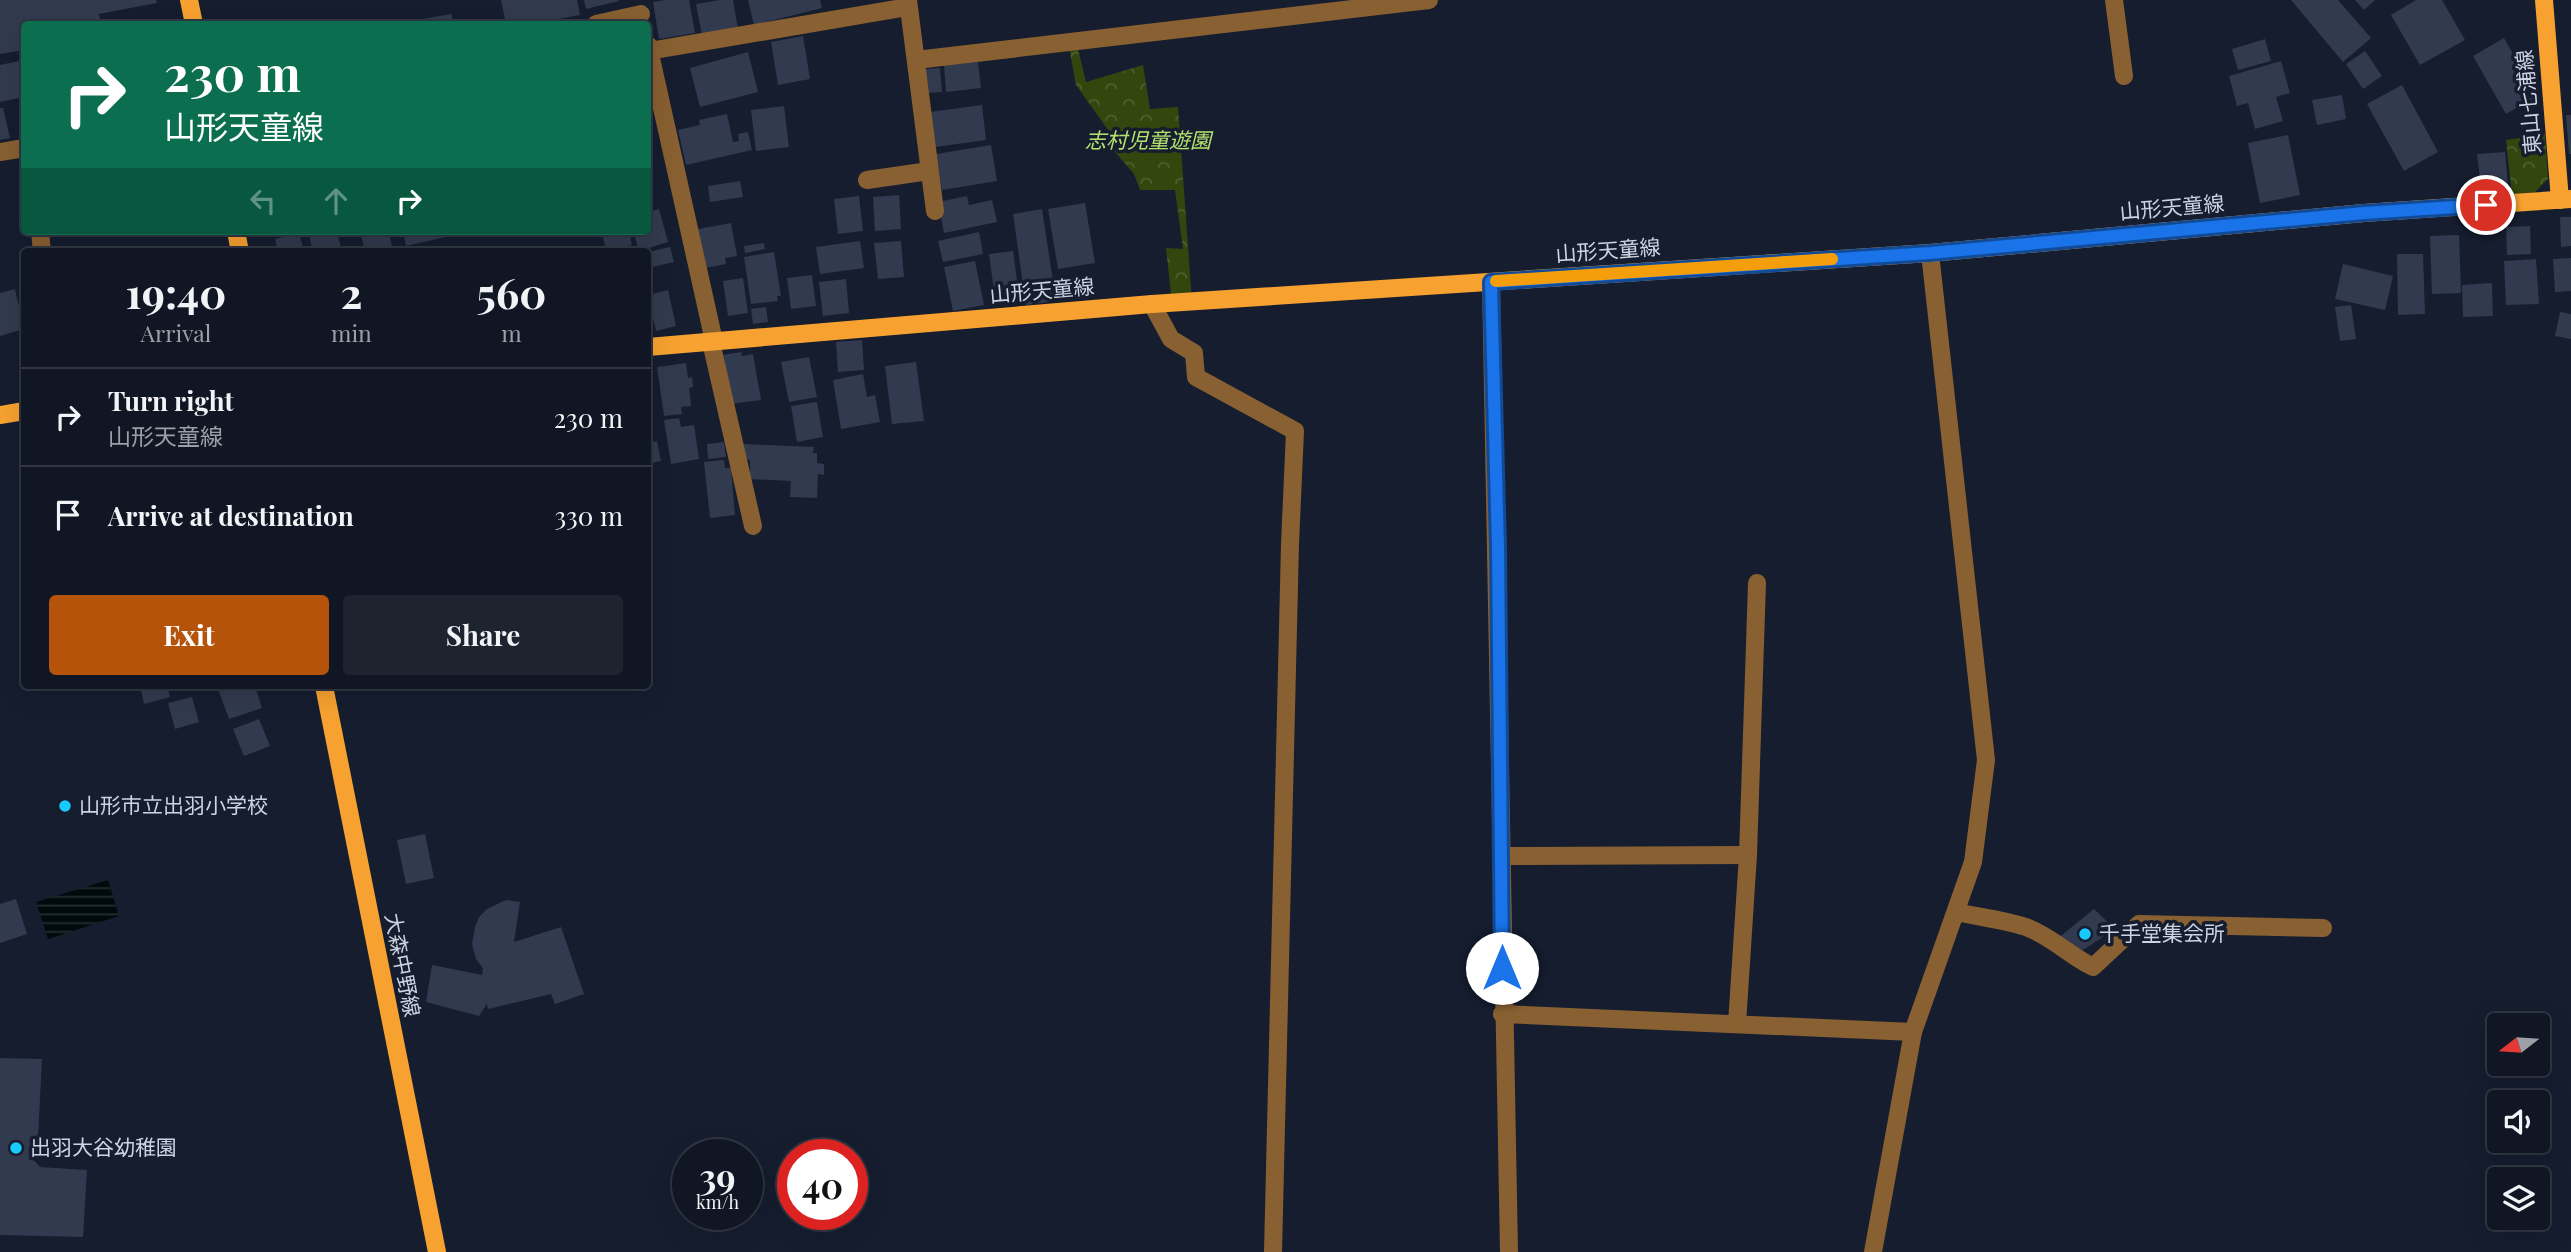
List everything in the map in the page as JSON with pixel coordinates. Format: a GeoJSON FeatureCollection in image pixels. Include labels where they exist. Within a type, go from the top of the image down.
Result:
{"type":"FeatureCollection","features":[{"type":"Feature","properties":{"kind":"main road"},"geometry":{"type":"LineString","coordinates":[[189,0],[193,21]]}},
{"type":"Feature","properties":{"kind":"main road","name":"東山七浦線"},"geometry":{"type":"LineString","coordinates":[[2544,0],[2565,200]]}},
{"type":"Feature","properties":{"kind":"main road","name":"山形天童線"},"geometry":{"type":"LineString","coordinates":[[651,347],[1152,304],[1930,253],[2364,213],[2565,200]]}},
{"type":"Feature","properties":{"kind":"main road"},"geometry":{"type":"LineString","coordinates":[[0,415],[21,412]]}},
{"type":"Feature","properties":{"kind":"main road","name":"大森中野線"},"geometry":{"type":"LineString","coordinates":[[325,689],[437,1252]]}},
{"type":"Feature","properties":{"kind":"street"},"geometry":{"type":"LineString","coordinates":[[916,60],[1429,0]]}},
{"type":"Feature","properties":{"kind":"street"},"geometry":{"type":"LineString","coordinates":[[2114,0],[2124,76]]}},
{"type":"Feature","properties":{"kind":"street"},"geometry":{"type":"LineString","coordinates":[[651,47],[908,3],[935,211]]}},
{"type":"Feature","properties":{"kind":"street"},"geometry":{"type":"LineString","coordinates":[[608,21],[641,13]]}},
{"type":"Feature","properties":{"kind":"street"},"geometry":{"type":"LineString","coordinates":[[651,62],[753,526]]}},
{"type":"Feature","properties":{"kind":"street"},"geometry":{"type":"LineString","coordinates":[[0,152],[21,148]]}},
{"type":"Feature","properties":{"kind":"street"},"geometry":{"type":"LineString","coordinates":[[867,180],[929,171]]}},
{"type":"Feature","properties":{"kind":"street"},"geometry":{"type":"LineString","coordinates":[[1873,1252],[1913,1032],[1973,862],[1986,760],[1930,253]]}},
{"type":"Feature","properties":{"kind":"street"},"geometry":{"type":"LineString","coordinates":[[1491,282],[1498,547],[1502,1014],[1509,1252]]}},
{"type":"Feature","properties":{"kind":"street"},"geometry":{"type":"LineString","coordinates":[[1152,304],[1171,339],[1194,353],[1196,377],[1295,431],[1273,1252]]}},
{"type":"Feature","properties":{"kind":"street"},"geometry":{"type":"LineString","coordinates":[[1737,1024],[1748,855],[1757,583]]}},
{"type":"Feature","properties":{"kind":"street"},"geometry":{"type":"LineString","coordinates":[[1501,856],[1748,855]]}},
{"type":"Feature","properties":{"kind":"street"},"geometry":{"type":"LineString","coordinates":[[1956,912],[2027,928],[2093,967],[2138,924],[2323,928]]}},
{"type":"Feature","properties":{"kind":"street"},"geometry":{"type":"LineString","coordinates":[[1502,1014],[1913,1032]]}},
{"type":"Feature","properties":{"kind":"green space","name":"志村児童遊園"},"geometry":{"type":"Polygon","coordinates":[[[1076,41],[1086,82],[1143,65],[1150,109],[1178,107],[1192,302],[1172,303],[1166,248],[1183,249],[1175,190],[1140,190],[1134,174],[1115,152],[1111,134],[1076,85],[1068,42],[1076,41]]]}},
{"type":"Feature","properties":{"kind":"green space"},"geometry":{"type":"Polygon","coordinates":[[[2545,134],[2548,179],[2531,196],[2512,196],[2506,140],[2545,134]]]}},
{"type":"Feature","properties":{"kind":"shaded area"},"geometry":{"type":"Polygon","coordinates":[[[108,880],[119,916],[48,939],[36,902],[108,880]]]}},
{"type":"Feature","properties":{"kind":"building"},"geometry":{"type":"Polygon","coordinates":[[[0,0],[156,0],[157,3],[99,14],[100,21],[21,21],[21,50],[0,54],[0,0]]]}},
{"type":"Feature","properties":{"kind":"building"},"geometry":{"type":"Polygon","coordinates":[[[501,0],[577,0],[580,15],[547,21],[505,21],[501,0]]]}},
{"type":"Feature","properties":{"kind":"building"},"geometry":{"type":"Polygon","coordinates":[[[584,0],[618,0],[619,1],[586,9],[584,0]]]}},
{"type":"Feature","properties":{"kind":"building"},"geometry":{"type":"Polygon","coordinates":[[[689,0],[695,33],[659,39],[653,2],[689,0]]]}},
{"type":"Feature","properties":{"kind":"building"},"geometry":{"type":"Polygon","coordinates":[[[733,0],[738,29],[702,35],[696,4],[733,0]]]}},
{"type":"Feature","properties":{"kind":"building"},"geometry":{"type":"Polygon","coordinates":[[[748,0],[820,0],[822,8],[754,25],[748,0]]]}},
{"type":"Feature","properties":{"kind":"building"},"geometry":{"type":"Polygon","coordinates":[[[2291,0],[2338,0],[2371,38],[2343,62],[2291,0]]]}},
{"type":"Feature","properties":{"kind":"building"},"geometry":{"type":"Polygon","coordinates":[[[2355,0],[2375,0],[2364,10],[2355,0]]]}},
{"type":"Feature","properties":{"kind":"building"},"geometry":{"type":"Polygon","coordinates":[[[2416,0],[2442,0],[2465,40],[2420,65],[2391,15],[2416,0]]]}},
{"type":"Feature","properties":{"kind":"building"},"geometry":{"type":"Polygon","coordinates":[[[451,14],[453,21],[417,21],[451,14]]]}},
{"type":"Feature","properties":{"kind":"building"},"geometry":{"type":"Polygon","coordinates":[[[803,36],[810,79],[778,85],[771,42],[803,36]]]}},
{"type":"Feature","properties":{"kind":"building"},"geometry":{"type":"Polygon","coordinates":[[[2504,38],[2537,96],[2506,114],[2473,56],[2504,38]]]}},
{"type":"Feature","properties":{"kind":"building"},"geometry":{"type":"Polygon","coordinates":[[[2265,39],[2271,61],[2238,70],[2232,49],[2265,39]]]}},
{"type":"Feature","properties":{"kind":"building"},"geometry":{"type":"Polygon","coordinates":[[[2365,51],[2382,76],[2363,89],[2346,64],[2365,51]]]}},
{"type":"Feature","properties":{"kind":"building"},"geometry":{"type":"Polygon","coordinates":[[[748,52],[758,92],[700,107],[690,68],[748,52]]]}},
{"type":"Feature","properties":{"kind":"building"},"geometry":{"type":"Polygon","coordinates":[[[21,61],[21,98],[0,102],[0,65],[21,61]]]}},
{"type":"Feature","properties":{"kind":"building"},"geometry":{"type":"Polygon","coordinates":[[[2281,61],[2290,93],[2276,97],[2283,121],[2255,129],[2248,103],[2237,106],[2229,76],[2281,61]]]}},
{"type":"Feature","properties":{"kind":"building"},"geometry":{"type":"Polygon","coordinates":[[[978,62],[981,88],[946,92],[944,65],[978,62]]]}},
{"type":"Feature","properties":{"kind":"building"},"geometry":{"type":"Polygon","coordinates":[[[940,68],[942,92],[926,93],[924,69],[940,68]]]}},
{"type":"Feature","properties":{"kind":"building"},"geometry":{"type":"Polygon","coordinates":[[[2402,85],[2438,152],[2404,171],[2367,104],[2402,85]]]}},
{"type":"Feature","properties":{"kind":"building"},"geometry":{"type":"Polygon","coordinates":[[[2342,95],[2346,119],[2317,125],[2312,100],[2342,95]]]}},
{"type":"Feature","properties":{"kind":"building"},"geometry":{"type":"Polygon","coordinates":[[[982,105],[986,140],[935,147],[930,112],[982,105]]]}},
{"type":"Feature","properties":{"kind":"building"},"geometry":{"type":"Polygon","coordinates":[[[784,106],[789,147],[756,151],[751,110],[784,106]]]}},
{"type":"Feature","properties":{"kind":"building"},"geometry":{"type":"Polygon","coordinates":[[[0,108],[3,108],[10,138],[0,140],[0,108]]]}},
{"type":"Feature","properties":{"kind":"building"},"geometry":{"type":"Polygon","coordinates":[[[727,114],[733,142],[739,141],[738,134],[748,132],[752,150],[686,165],[678,130],[700,125],[699,120],[727,114]]]}},
{"type":"Feature","properties":{"kind":"building"},"geometry":{"type":"Polygon","coordinates":[[[2566,115],[2571,115],[2571,154],[2569,154],[2566,115]]]}},
{"type":"Feature","properties":{"kind":"building"},"geometry":{"type":"Polygon","coordinates":[[[2288,135],[2300,195],[2260,203],[2248,143],[2288,135]]]}},
{"type":"Feature","properties":{"kind":"building"},"geometry":{"type":"Polygon","coordinates":[[[991,145],[997,181],[942,190],[936,154],[991,145]]]}},
{"type":"Feature","properties":{"kind":"building"},"geometry":{"type":"Polygon","coordinates":[[[2505,152],[2508,185],[2481,187],[2477,154],[2505,152]]]}},
{"type":"Feature","properties":{"kind":"building"},"geometry":{"type":"Polygon","coordinates":[[[740,181],[743,197],[710,202],[708,186],[740,181]]]}},
{"type":"Feature","properties":{"kind":"building"},"geometry":{"type":"Polygon","coordinates":[[[899,195],[901,229],[875,231],[873,197],[899,195]]]}},
{"type":"Feature","properties":{"kind":"building"},"geometry":{"type":"Polygon","coordinates":[[[859,196],[863,231],[838,234],[834,199],[859,196]]]}},
{"type":"Feature","properties":{"kind":"building"},"geometry":{"type":"Polygon","coordinates":[[[967,196],[969,205],[992,200],[997,222],[944,233],[938,202],[967,196]]]}},
{"type":"Feature","properties":{"kind":"building"},"geometry":{"type":"Polygon","coordinates":[[[1085,203],[1095,263],[1058,269],[1048,209],[1085,203]]]}},
{"type":"Feature","properties":{"kind":"building"},"geometry":{"type":"Polygon","coordinates":[[[659,209],[668,242],[638,248],[634,235],[651,235],[651,211],[659,209]]]}},
{"type":"Feature","properties":{"kind":"building"},"geometry":{"type":"Polygon","coordinates":[[[1042,209],[1056,301],[1026,305],[1013,214],[1042,209]]]}},
{"type":"Feature","properties":{"kind":"building"},"geometry":{"type":"Polygon","coordinates":[[[2560,217],[2571,217],[2571,246],[2561,247],[2560,217]]]}},
{"type":"Feature","properties":{"kind":"building"},"geometry":{"type":"Polygon","coordinates":[[[731,223],[737,256],[725,258],[726,264],[705,268],[698,229],[731,223]]]}},
{"type":"Feature","properties":{"kind":"building"},"geometry":{"type":"Polygon","coordinates":[[[2530,226],[2531,254],[2507,255],[2506,227],[2530,226]]]}},
{"type":"Feature","properties":{"kind":"building"},"geometry":{"type":"Polygon","coordinates":[[[979,232],[983,254],[943,262],[938,241],[979,232]]]}},
{"type":"Feature","properties":{"kind":"building"},"geometry":{"type":"Polygon","coordinates":[[[300,235],[303,248],[277,248],[275,239],[300,235]]]}},
{"type":"Feature","properties":{"kind":"building"},"geometry":{"type":"Polygon","coordinates":[[[309,235],[338,235],[341,248],[312,248],[309,235]]]}},
{"type":"Feature","properties":{"kind":"building"},"geometry":{"type":"Polygon","coordinates":[[[361,235],[390,235],[392,247],[364,248],[361,235]]]}},
{"type":"Feature","properties":{"kind":"building"},"geometry":{"type":"Polygon","coordinates":[[[404,235],[450,235],[450,236],[406,246],[404,235]]]}},
{"type":"Feature","properties":{"kind":"building"},"geometry":{"type":"Polygon","coordinates":[[[602,235],[630,235],[632,245],[606,248],[602,235]]]}},
{"type":"Feature","properties":{"kind":"building"},"geometry":{"type":"Polygon","coordinates":[[[2459,235],[2461,293],[2432,294],[2430,236],[2459,235]]]}},
{"type":"Feature","properties":{"kind":"building"},"geometry":{"type":"Polygon","coordinates":[[[860,241],[864,268],[820,274],[816,247],[860,241]]]}},
{"type":"Feature","properties":{"kind":"building"},"geometry":{"type":"Polygon","coordinates":[[[901,241],[904,277],[878,279],[874,243],[901,241]]]}},
{"type":"Feature","properties":{"kind":"building"},"geometry":{"type":"Polygon","coordinates":[[[764,243],[765,249],[745,253],[744,246],[764,243]]]}},
{"type":"Feature","properties":{"kind":"building"},"geometry":{"type":"Polygon","coordinates":[[[670,247],[674,262],[651,267],[651,251],[670,247]]]}},
{"type":"Feature","properties":{"kind":"building"},"geometry":{"type":"Polygon","coordinates":[[[1013,251],[1019,295],[995,298],[989,254],[1013,251]]]}},
{"type":"Feature","properties":{"kind":"building"},"geometry":{"type":"Polygon","coordinates":[[[774,252],[781,296],[777,296],[778,301],[751,304],[744,257],[774,252]]]}},
{"type":"Feature","properties":{"kind":"building"},"geometry":{"type":"Polygon","coordinates":[[[2397,254],[2423,254],[2425,314],[2398,315],[2397,254]]]}},
{"type":"Feature","properties":{"kind":"building"},"geometry":{"type":"Polygon","coordinates":[[[2571,258],[2571,291],[2555,292],[2553,259],[2571,258]]]}},
{"type":"Feature","properties":{"kind":"building"},"geometry":{"type":"Polygon","coordinates":[[[2536,259],[2539,304],[2506,305],[2504,261],[2536,259]]]}},
{"type":"Feature","properties":{"kind":"building"},"geometry":{"type":"Polygon","coordinates":[[[975,261],[984,305],[953,311],[944,267],[975,261]]]}},
{"type":"Feature","properties":{"kind":"building"},"geometry":{"type":"Polygon","coordinates":[[[2343,264],[2393,276],[2385,310],[2335,299],[2343,264]]]}},
{"type":"Feature","properties":{"kind":"building"},"geometry":{"type":"Polygon","coordinates":[[[812,275],[816,306],[791,309],[787,278],[812,275]]]}},
{"type":"Feature","properties":{"kind":"building"},"geometry":{"type":"Polygon","coordinates":[[[743,278],[748,313],[728,316],[723,281],[743,278]]]}},
{"type":"Feature","properties":{"kind":"building"},"geometry":{"type":"Polygon","coordinates":[[[846,279],[849,313],[823,316],[819,282],[846,279]]]}},
{"type":"Feature","properties":{"kind":"building"},"geometry":{"type":"Polygon","coordinates":[[[2492,283],[2493,316],[2463,317],[2462,285],[2492,283]]]}},
{"type":"Feature","properties":{"kind":"building"},"geometry":{"type":"Polygon","coordinates":[[[15,289],[21,330],[0,336],[0,293],[15,289]]]}},
{"type":"Feature","properties":{"kind":"building"},"geometry":{"type":"Polygon","coordinates":[[[668,290],[676,326],[656,331],[651,294],[668,290]]]}},
{"type":"Feature","properties":{"kind":"building"},"geometry":{"type":"Polygon","coordinates":[[[2351,305],[2356,339],[2340,341],[2335,307],[2351,305]]]}},
{"type":"Feature","properties":{"kind":"building"},"geometry":{"type":"Polygon","coordinates":[[[766,307],[768,322],[753,324],[751,309],[766,307]]]}},
{"type":"Feature","properties":{"kind":"building"},"geometry":{"type":"Polygon","coordinates":[[[2560,312],[2571,314],[2571,339],[2555,336],[2560,312]]]}},
{"type":"Feature","properties":{"kind":"building"},"geometry":{"type":"Polygon","coordinates":[[[862,340],[864,370],[838,372],[836,342],[862,340]]]}},
{"type":"Feature","properties":{"kind":"building"},"geometry":{"type":"Polygon","coordinates":[[[741,352],[742,356],[753,354],[761,400],[731,404],[723,355],[741,352]]]}},
{"type":"Feature","properties":{"kind":"building"},"geometry":{"type":"Polygon","coordinates":[[[809,357],[817,397],[789,402],[781,362],[809,357]]]}},
{"type":"Feature","properties":{"kind":"building"},"geometry":{"type":"Polygon","coordinates":[[[916,362],[924,421],[892,424],[885,366],[916,362]]]}},
{"type":"Feature","properties":{"kind":"building"},"geometry":{"type":"Polygon","coordinates":[[[686,363],[688,378],[692,377],[693,387],[689,388],[691,406],[681,407],[682,414],[664,416],[657,367],[686,363]]]}},
{"type":"Feature","properties":{"kind":"building"},"geometry":{"type":"Polygon","coordinates":[[[863,374],[867,397],[875,395],[880,422],[841,429],[833,380],[863,374]]]}},
{"type":"Feature","properties":{"kind":"building"},"geometry":{"type":"Polygon","coordinates":[[[817,402],[823,437],[797,442],[791,406],[817,402]]]}},
{"type":"Feature","properties":{"kind":"building"},"geometry":{"type":"Polygon","coordinates":[[[679,418],[681,427],[694,425],[699,459],[671,464],[664,420],[679,418]]]}},
{"type":"Feature","properties":{"kind":"building"},"geometry":{"type":"Polygon","coordinates":[[[657,441],[661,461],[652,463],[651,466],[651,442],[657,441]]]}},
{"type":"Feature","properties":{"kind":"building"},"geometry":{"type":"Polygon","coordinates":[[[724,442],[726,457],[708,459],[707,444],[724,442]]]}},
{"type":"Feature","properties":{"kind":"building"},"geometry":{"type":"Polygon","coordinates":[[[743,444],[814,447],[817,463],[824,464],[824,475],[818,474],[817,498],[790,497],[791,481],[750,479],[750,460],[743,459],[743,444]]]}},
{"type":"Feature","properties":{"kind":"building"},"geometry":{"type":"Polygon","coordinates":[[[724,460],[725,468],[731,468],[735,515],[710,518],[704,462],[724,460]]]}},
{"type":"Feature","properties":{"kind":"building"},"geometry":{"type":"Polygon","coordinates":[[[141,689],[168,689],[170,697],[144,704],[141,689]]]}},
{"type":"Feature","properties":{"kind":"building"},"geometry":{"type":"Polygon","coordinates":[[[218,689],[256,689],[262,708],[229,719],[218,689]]]}},
{"type":"Feature","properties":{"kind":"building"},"geometry":{"type":"Polygon","coordinates":[[[192,697],[199,722],[175,729],[168,703],[192,697]]]}},
{"type":"Feature","properties":{"kind":"building"},"geometry":{"type":"Polygon","coordinates":[[[259,719],[270,746],[244,756],[233,729],[259,719]]]}},
{"type":"Feature","properties":{"kind":"building"},"geometry":{"type":"Polygon","coordinates":[[[425,834],[434,878],[406,884],[397,840],[425,834]]]}},
{"type":"Feature","properties":{"kind":"building"},"geometry":{"type":"Polygon","coordinates":[[[16,899],[27,934],[0,943],[0,904],[16,899]]]}},
{"type":"Feature","properties":{"kind":"building"},"geometry":{"type":"Polygon","coordinates":[[[506,900],[520,902],[514,942],[561,927],[584,994],[555,1004],[551,994],[488,1009],[487,1004],[479,1016],[426,1002],[432,965],[482,975],[483,968],[476,959],[472,944],[475,927],[479,917],[487,909],[506,900]]]}},
{"type":"Feature","properties":{"kind":"building","name":"千手堂集会所"},"geometry":{"type":"Polygon","coordinates":[[[2094,909],[2115,929],[2074,956],[2057,939],[2094,909]]]}},
{"type":"Feature","properties":{"kind":"building","name":"出羽大谷幼稚園"},"geometry":{"type":"Polygon","coordinates":[[[0,1058],[42,1059],[38,1138],[32,1145],[31,1157],[40,1167],[87,1170],[83,1237],[0,1235],[0,1058]]]}},
{"type":"Feature","properties":{"kind":"slow traffic"},"geometry":{"type":"LineString","coordinates":[[1496,281],[1832,259]]}},
{"type":"Feature","properties":{"kind":"place","name":"山形市立出羽小学校"},"geometry":{"type":"Point","coordinates":[65,806]}},
{"type":"Feature","properties":{"kind":"place","name":"千手堂集会所"},"geometry":{"type":"Point","coordinates":[2085,934]}},
{"type":"Feature","properties":{"kind":"place","name":"出羽大谷幼稚園"},"geometry":{"type":"Point","coordinates":[16,1148]}},
{"type":"Feature","properties":{"kind":"route"},"geometry":{"type":"LineString","coordinates":[[1502,968],[1498,547],[1491,282],[1930,253],[2364,213],[2486,205]]}}]}
